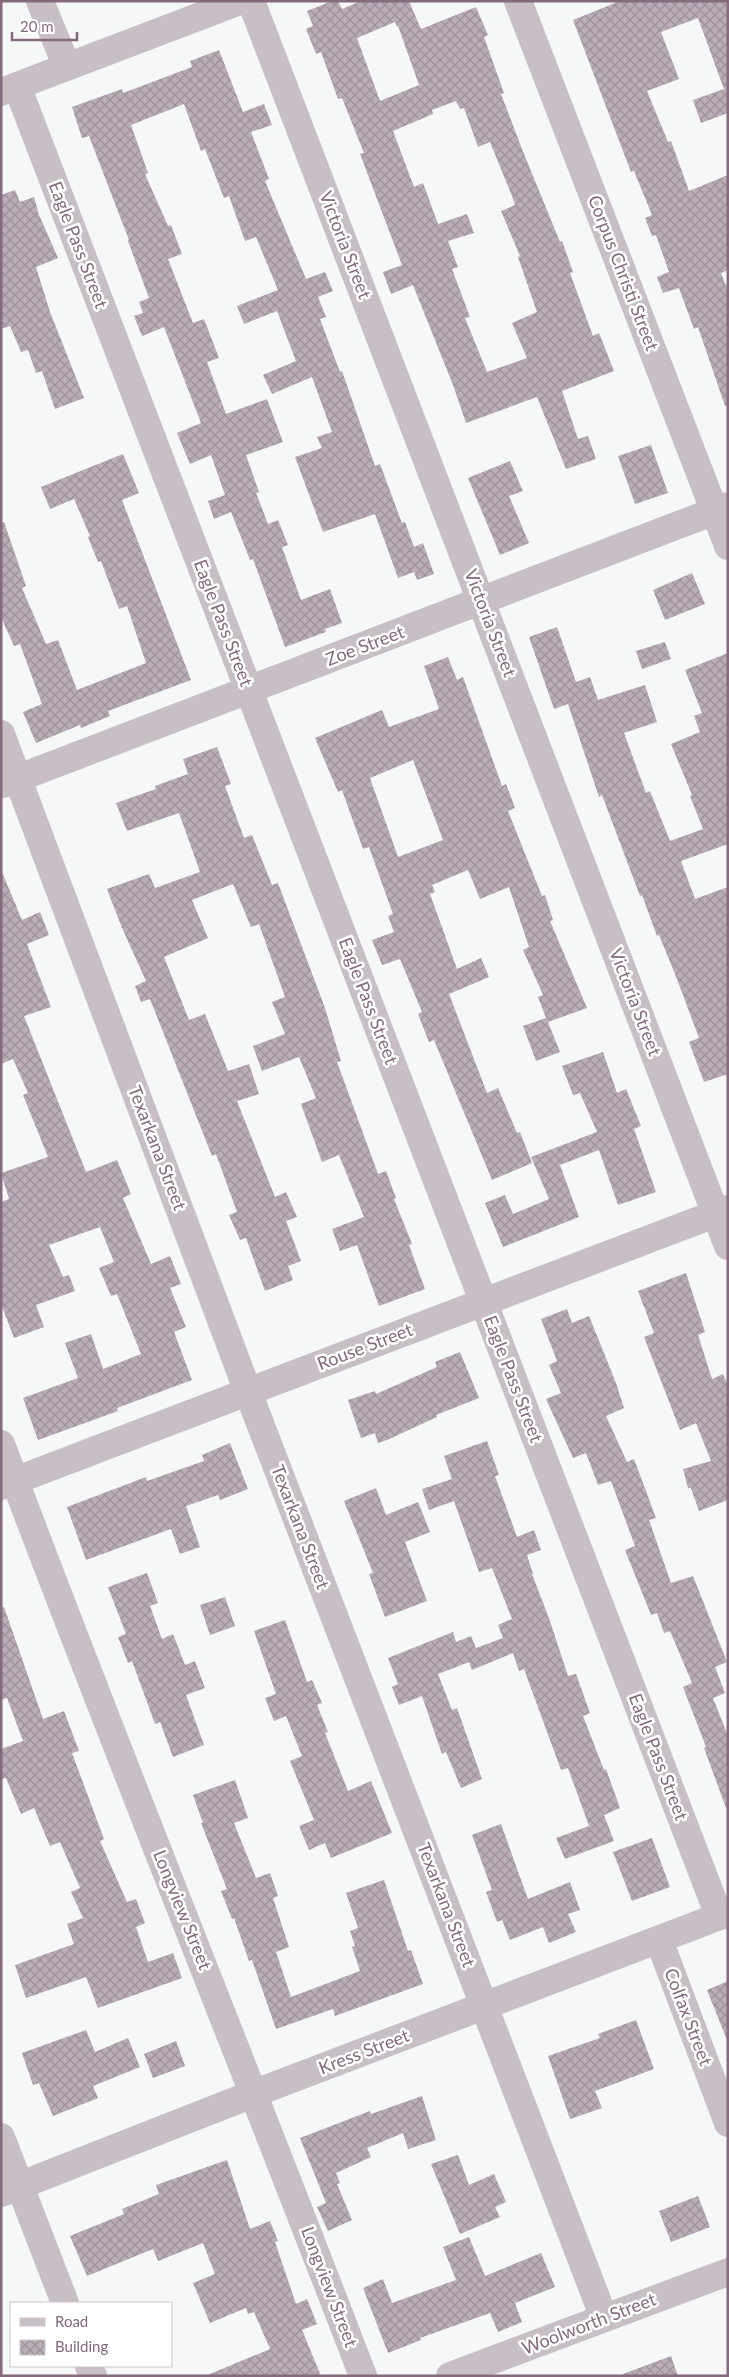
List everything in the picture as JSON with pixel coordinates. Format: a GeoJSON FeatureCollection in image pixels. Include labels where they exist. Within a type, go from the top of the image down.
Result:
{"type":"FeatureCollection","features":[{"type":"Feature","properties":{"kind":"street"},"geometry":{"type":"LineString","coordinates":[[40,1],[67,67]]}},
{"type":"Feature","properties":{"kind":"street"},"geometry":{"type":"LineString","coordinates":[[9,89],[240,1]]}},
{"type":"Feature","properties":{"kind":"street","name":"Victoria Street"},"geometry":{"type":"LineString","coordinates":[[251,1],[482,600],[722,1211],[728,1246]]}},
{"type":"Feature","properties":{"kind":"street","name":"Corpus Christi Street"},"geometry":{"type":"LineString","coordinates":[[518,1],[721,508],[728,546]]}},
{"type":"Feature","properties":{"kind":"street","name":"Eagle Pass Street"},"geometry":{"type":"LineString","coordinates":[[9,89],[249,691],[483,1302],[723,1914]]}},
{"type":"Feature","properties":{"kind":"street","name":"Zoe Street"},"geometry":{"type":"LineString","coordinates":[[10,781],[249,691],[721,508]]}},
{"type":"Feature","properties":{"kind":"street","name":"Texarkana Street"},"geometry":{"type":"LineString","coordinates":[[1,734],[10,781],[248,1392],[604,2318]]}},
{"type":"Feature","properties":{"kind":"street","name":"Rouse Street"},"geometry":{"type":"LineString","coordinates":[[8,1483],[722,1211]]}},
{"type":"Feature","properties":{"kind":"street","name":"Longview Street"},"geometry":{"type":"LineString","coordinates":[[1,1444],[8,1483],[94,1688],[254,2093],[363,2376]]}},
{"type":"Feature","properties":{"kind":"street","name":"Kress Street"},"geometry":{"type":"LineString","coordinates":[[10,2190],[254,2093],[485,2007],[723,1914]]}},
{"type":"Feature","properties":{"kind":"street","name":"Colfax Street"},"geometry":{"type":"LineString","coordinates":[[659,1940],[725,2107]]}},
{"type":"Feature","properties":{"kind":"street"},"geometry":{"type":"LineString","coordinates":[[1,2137],[10,2190],[65,2302]]}},
{"type":"Feature","properties":{"kind":"street","name":"Woolworth Street"},"geometry":{"type":"LineString","coordinates":[[450,2376],[728,2272]]}},
{"type":"Feature","properties":{"kind":"building"},"geometry":{"type":"Polygon","coordinates":[[[332,1],[338,1],[342,9],[361,1],[409,1],[421,29],[476,7],[488,35],[484,37],[504,93],[501,94],[560,242],[562,241],[573,272],[570,273],[593,336],[599,333],[614,371],[562,391],[578,439],[588,436],[596,459],[566,469],[537,397],[466,423],[413,285],[391,294],[383,272],[402,265],[360,154],[364,153],[342,98],[338,99],[321,52],[316,54],[306,29],[313,26],[307,11],[332,1]],[[395,22],[357,38],[380,101],[419,85],[395,22]],[[456,101],[432,110],[433,114],[393,131],[414,187],[423,183],[438,224],[467,214],[474,233],[448,241],[458,267],[452,269],[470,317],[465,318],[487,372],[527,358],[512,323],[537,312],[518,257],[520,256],[501,211],[515,205],[512,196],[490,142],[478,147],[464,108],[460,109],[456,101]]]}},
{"type":"Feature","properties":{"kind":"building"},"geometry":{"type":"Polygon","coordinates":[[[620,1],[728,1],[728,113],[701,123],[693,100],[724,89],[698,18],[661,32],[679,79],[647,91],[668,142],[671,141],[689,191],[728,175],[728,270],[721,273],[728,291],[728,405],[725,406],[698,327],[694,329],[679,288],[663,293],[657,277],[669,272],[656,235],[652,236],[645,218],[652,215],[634,171],[631,172],[573,20],[620,1]]]}},
{"type":"Feature","properties":{"kind":"building"},"geometry":{"type":"Polygon","coordinates":[[[219,50],[243,112],[264,104],[272,125],[251,132],[269,179],[265,181],[306,279],[325,272],[333,291],[318,297],[326,317],[320,319],[340,372],[342,371],[375,466],[380,464],[402,523],[405,522],[414,547],[423,543],[434,574],[417,580],[414,572],[398,578],[375,514],[323,532],[295,457],[322,448],[317,437],[332,432],[312,377],[272,394],[263,375],[296,361],[277,311],[244,324],[237,306],[278,290],[256,237],[245,241],[229,196],[224,198],[205,149],[201,151],[184,104],[131,125],[148,173],[145,174],[168,226],[171,225],[182,254],[168,259],[193,323],[204,319],[219,358],[207,362],[226,414],[267,399],[283,442],[246,455],[259,492],[256,493],[268,524],[278,520],[288,545],[282,547],[301,600],[330,589],[342,623],[325,629],[326,632],[285,647],[253,559],[250,560],[231,512],[214,519],[208,501],[225,495],[211,455],[190,464],[177,433],[201,423],[164,327],[142,336],[134,316],[143,313],[139,302],[149,298],[89,136],[82,138],[72,107],[122,89],[123,93],[192,67],[190,61],[219,50]]]}},
{"type":"Feature","properties":{"kind":"building"},"geometry":{"type":"Polygon","coordinates":[[[15,190],[20,202],[34,197],[39,215],[58,258],[36,267],[50,312],[84,398],[55,409],[42,371],[36,373],[28,350],[21,352],[10,326],[1,329],[1,195],[15,190]]]}},
{"type":"Feature","properties":{"kind":"building"},"geometry":{"type":"Polygon","coordinates":[[[651,445],[668,493],[635,504],[618,456],[651,445]]]}},
{"type":"Feature","properties":{"kind":"building"},"geometry":{"type":"Polygon","coordinates":[[[123,454],[139,493],[122,500],[191,680],[108,711],[110,716],[81,728],[80,725],[36,743],[23,712],[42,704],[20,644],[14,646],[1,617],[1,523],[4,522],[26,586],[22,588],[46,644],[58,640],[77,690],[146,663],[127,606],[119,609],[101,561],[98,562],[88,537],[90,536],[74,499],[50,509],[41,487],[123,454]]]}},
{"type":"Feature","properties":{"kind":"building"},"geometry":{"type":"Polygon","coordinates":[[[510,461],[523,491],[509,496],[529,543],[500,555],[468,478],[510,461]]]}},
{"type":"Feature","properties":{"kind":"building"},"geometry":{"type":"Polygon","coordinates":[[[692,573],[705,604],[665,620],[653,590],[692,573]]]}},
{"type":"Feature","properties":{"kind":"building"},"geometry":{"type":"Polygon","coordinates":[[[557,627],[576,682],[590,677],[598,700],[645,685],[657,722],[624,733],[646,793],[650,791],[670,841],[703,829],[690,796],[692,795],[671,744],[700,732],[694,716],[702,713],[685,670],[728,653],[728,844],[681,861],[695,899],[728,887],[728,1074],[704,1082],[689,1042],[699,1038],[659,935],[657,936],[642,895],[640,896],[602,795],[599,797],[568,704],[554,709],[529,637],[557,627]]]}},
{"type":"Feature","properties":{"kind":"building"},"geometry":{"type":"Polygon","coordinates":[[[665,642],[671,659],[642,669],[636,651],[665,642]]]}},
{"type":"Feature","properties":{"kind":"building"},"geometry":{"type":"Polygon","coordinates":[[[448,657],[457,680],[463,677],[502,786],[506,784],[515,808],[508,811],[542,896],[545,895],[553,920],[550,921],[587,1008],[548,1022],[560,1052],[536,1061],[523,1026],[546,1018],[538,997],[543,995],[523,950],[529,947],[509,887],[480,899],[468,870],[432,885],[435,892],[430,894],[457,969],[481,958],[489,977],[449,994],[487,1093],[498,1088],[517,1133],[520,1132],[532,1163],[492,1180],[434,1040],[429,1042],[418,1014],[422,1012],[400,959],[382,965],[372,940],[394,932],[388,916],[393,914],[369,847],[363,849],[342,790],[338,792],[315,738],[382,710],[389,727],[439,709],[424,666],[448,657]],[[413,760],[370,778],[398,857],[443,840],[413,760]]]}},
{"type":"Feature","properties":{"kind":"building"},"geometry":{"type":"Polygon","coordinates":[[[217,747],[231,784],[225,786],[244,838],[252,835],[272,885],[278,883],[325,1008],[341,1061],[337,1062],[378,1174],[386,1171],[396,1198],[394,1199],[412,1244],[409,1245],[425,1289],[379,1306],[357,1245],[340,1251],[332,1229],[364,1217],[339,1155],[322,1162],[301,1104],[316,1098],[299,1057],[262,1071],[253,1046],[285,1034],[272,1002],[285,997],[259,924],[251,927],[233,884],[192,900],[208,938],[164,957],[189,1020],[205,1014],[228,1071],[249,1064],[259,1094],[237,1101],[275,1197],[286,1192],[297,1217],[286,1221],[301,1261],[288,1266],[293,1280],[265,1291],[246,1238],[240,1240],[229,1215],[237,1212],[216,1154],[212,1156],[150,999],[141,1002],[135,986],[146,981],[107,889],[149,874],[155,888],[200,872],[179,813],[127,831],[116,803],[156,789],[155,786],[188,774],[183,759],[217,747]]]}},
{"type":"Feature","properties":{"kind":"building"},"geometry":{"type":"Polygon","coordinates":[[[2,872],[22,920],[40,912],[49,935],[27,944],[51,1007],[24,1016],[86,1172],[117,1160],[131,1194],[123,1198],[151,1264],[170,1256],[181,1284],[170,1288],[186,1327],[174,1332],[192,1380],[117,1408],[118,1411],[38,1440],[23,1398],[78,1378],[65,1343],[91,1334],[103,1369],[141,1354],[117,1294],[111,1296],[99,1268],[114,1262],[100,1227],[49,1245],[63,1277],[69,1275],[75,1291],[36,1305],[44,1327],[14,1338],[1,1304],[1,1202],[9,1199],[1,1173],[48,1157],[23,1095],[28,1093],[13,1059],[1,1064],[2,872]]]}},
{"type":"Feature","properties":{"kind":"building"},"geometry":{"type":"Polygon","coordinates":[[[603,1052],[617,1093],[626,1089],[641,1126],[634,1129],[656,1192],[618,1205],[599,1150],[560,1165],[579,1217],[503,1247],[485,1203],[505,1195],[513,1214],[549,1199],[531,1157],[597,1132],[580,1093],[573,1095],[562,1066],[603,1052]]]}},
{"type":"Feature","properties":{"kind":"building"},"geometry":{"type":"Polygon","coordinates":[[[686,1273],[705,1332],[698,1335],[712,1379],[723,1374],[728,1385],[728,1500],[699,1511],[691,1488],[688,1488],[683,1469],[711,1461],[696,1423],[680,1430],[644,1337],[654,1333],[638,1291],[686,1273]]]}},
{"type":"Feature","properties":{"kind":"building"},"geometry":{"type":"Polygon","coordinates":[[[567,1309],[572,1323],[589,1316],[616,1383],[624,1408],[606,1416],[627,1462],[634,1459],[656,1518],[649,1520],[671,1583],[693,1576],[727,1662],[715,1667],[725,1693],[713,1698],[728,1736],[728,1807],[726,1808],[704,1748],[706,1747],[683,1687],[692,1683],[670,1631],[664,1633],[657,1613],[651,1615],[625,1550],[635,1546],[611,1481],[598,1485],[586,1453],[573,1458],[546,1399],[561,1393],[549,1365],[557,1361],[541,1319],[567,1309]]]}},
{"type":"Feature","properties":{"kind":"building"},"geometry":{"type":"Polygon","coordinates":[[[460,1352],[479,1398],[436,1415],[437,1417],[387,1440],[378,1443],[375,1433],[361,1438],[348,1400],[375,1391],[376,1394],[437,1367],[435,1362],[460,1352]]]}},
{"type":"Feature","properties":{"kind":"building"},"geometry":{"type":"Polygon","coordinates":[[[487,1441],[499,1475],[495,1476],[517,1537],[534,1530],[541,1550],[527,1555],[532,1574],[568,1676],[576,1674],[590,1713],[583,1716],[604,1770],[606,1769],[620,1808],[604,1815],[614,1841],[565,1859],[556,1838],[589,1826],[568,1768],[561,1770],[524,1669],[519,1671],[513,1653],[472,1670],[469,1662],[438,1674],[452,1710],[457,1708],[482,1779],[461,1788],[446,1752],[442,1754],[422,1696],[399,1705],[392,1687],[398,1684],[388,1658],[453,1632],[456,1642],[471,1636],[476,1648],[503,1638],[498,1625],[512,1619],[492,1568],[479,1572],[454,1501],[429,1510],[422,1489],[452,1479],[444,1456],[487,1441]]]}},
{"type":"Feature","properties":{"kind":"building"},"geometry":{"type":"Polygon","coordinates":[[[230,1443],[248,1489],[220,1500],[218,1495],[186,1506],[200,1547],[180,1554],[171,1529],[86,1560],[67,1507],[146,1477],[147,1481],[204,1461],[202,1455],[230,1443]]]}},
{"type":"Feature","properties":{"kind":"building"},"geometry":{"type":"Polygon","coordinates":[[[376,1488],[386,1515],[418,1502],[430,1532],[405,1542],[427,1601],[385,1617],[369,1574],[373,1573],[344,1501],[376,1488]]]}},
{"type":"Feature","properties":{"kind":"building"},"geometry":{"type":"Polygon","coordinates":[[[147,1573],[158,1603],[150,1606],[162,1639],[173,1634],[185,1665],[195,1661],[205,1688],[186,1695],[204,1745],[173,1757],[160,1722],[155,1724],[132,1661],[128,1663],[118,1637],[126,1634],[108,1587],[147,1573]]]}},
{"type":"Feature","properties":{"kind":"building"},"geometry":{"type":"Polygon","coordinates":[[[225,1597],[235,1626],[210,1635],[200,1605],[225,1597]]]}},
{"type":"Feature","properties":{"kind":"building"},"geometry":{"type":"Polygon","coordinates":[[[4,1607],[43,1719],[64,1711],[79,1751],[72,1753],[104,1839],[100,1841],[127,1902],[136,1899],[145,1923],[136,1927],[148,1962],[173,1953],[182,1978],[98,2008],[86,1977],[26,1998],[15,1965],[74,1944],[67,1924],[83,1918],[71,1892],[80,1888],[60,1842],[50,1846],[34,1808],[21,1814],[6,1778],[1,1779],[1,1749],[23,1741],[7,1698],[1,1700],[1,1608],[4,1607]]]}},
{"type":"Feature","properties":{"kind":"building"},"geometry":{"type":"Polygon","coordinates":[[[285,1620],[307,1682],[312,1680],[322,1703],[317,1705],[328,1732],[325,1733],[348,1791],[371,1781],[392,1833],[331,1858],[325,1843],[309,1850],[299,1826],[314,1820],[290,1761],[302,1756],[286,1716],[274,1721],[265,1698],[276,1694],[254,1631],[285,1620]]]}},
{"type":"Feature","properties":{"kind":"building"},"geometry":{"type":"Polygon","coordinates":[[[235,1780],[248,1818],[234,1823],[256,1878],[270,1873],[278,1896],[273,1898],[289,1947],[276,1952],[291,1997],[360,1971],[352,1947],[355,1946],[350,1931],[358,1928],[346,1893],[384,1880],[408,1951],[411,1950],[423,1984],[335,2016],[333,2009],[276,2029],[252,1960],[249,1961],[234,1918],[232,1919],[221,1891],[227,1889],[201,1823],[203,1823],[193,1795],[235,1780]]]}},
{"type":"Feature","properties":{"kind":"building"},"geometry":{"type":"Polygon","coordinates":[[[501,1824],[528,1899],[570,1882],[580,1910],[568,1914],[576,1932],[549,1943],[543,1927],[510,1940],[502,1920],[497,1922],[486,1892],[492,1890],[472,1835],[501,1824]]]}},
{"type":"Feature","properties":{"kind":"building"},"geometry":{"type":"Polygon","coordinates":[[[652,1838],[670,1887],[632,1901],[613,1852],[652,1838]]]}},
{"type":"Feature","properties":{"kind":"building"},"geometry":{"type":"Polygon","coordinates":[[[728,1981],[728,2039],[727,2040],[707,1990],[728,1981]]]}},
{"type":"Feature","properties":{"kind":"building"},"geometry":{"type":"Polygon","coordinates":[[[636,2020],[654,2069],[595,2091],[602,2108],[570,2119],[548,2056],[600,2038],[598,2034],[636,2020]]]}},
{"type":"Feature","properties":{"kind":"building"},"geometry":{"type":"Polygon","coordinates":[[[86,2030],[95,2052],[128,2038],[140,2067],[93,2086],[98,2098],[53,2116],[39,2083],[33,2085],[22,2053],[86,2030]]]}},
{"type":"Feature","properties":{"kind":"building"},"geometry":{"type":"Polygon","coordinates":[[[176,2041],[185,2066],[153,2078],[144,2054],[176,2041]]]}},
{"type":"Feature","properties":{"kind":"building"},"geometry":{"type":"Polygon","coordinates":[[[422,2096],[436,2140],[408,2149],[403,2133],[367,2148],[371,2157],[336,2173],[340,2183],[337,2184],[352,2220],[328,2231],[317,2207],[326,2203],[300,2138],[370,2111],[371,2114],[422,2096]]]}},
{"type":"Feature","properties":{"kind":"building"},"geometry":{"type":"Polygon","coordinates":[[[458,2155],[469,2185],[494,2174],[506,2202],[495,2207],[500,2217],[460,2234],[431,2164],[458,2155]]]}},
{"type":"Feature","properties":{"kind":"building"},"geometry":{"type":"Polygon","coordinates":[[[227,2160],[250,2229],[270,2221],[278,2241],[275,2242],[296,2304],[307,2299],[317,2324],[302,2330],[321,2376],[205,2376],[270,2349],[254,2312],[248,2314],[246,2308],[210,2323],[193,2283],[215,2274],[203,2243],[158,2261],[153,2249],[87,2276],[70,2236],[124,2214],[122,2209],[159,2194],[156,2185],[227,2160]]]}},
{"type":"Feature","properties":{"kind":"building"},"geometry":{"type":"Polygon","coordinates":[[[698,2196],[710,2227],[671,2242],[659,2211],[698,2196]]]}},
{"type":"Feature","properties":{"kind":"building"},"geometry":{"type":"Polygon","coordinates":[[[469,2237],[485,2276],[541,2253],[555,2287],[515,2303],[522,2322],[498,2332],[490,2313],[420,2338],[421,2340],[388,2353],[363,2288],[383,2279],[392,2303],[456,2280],[443,2247],[469,2237]]]}},
{"type":"Feature","properties":{"kind":"building"},"geometry":{"type":"Polygon","coordinates":[[[671,2356],[678,2376],[624,2376],[623,2374],[671,2356]]]}}]}
